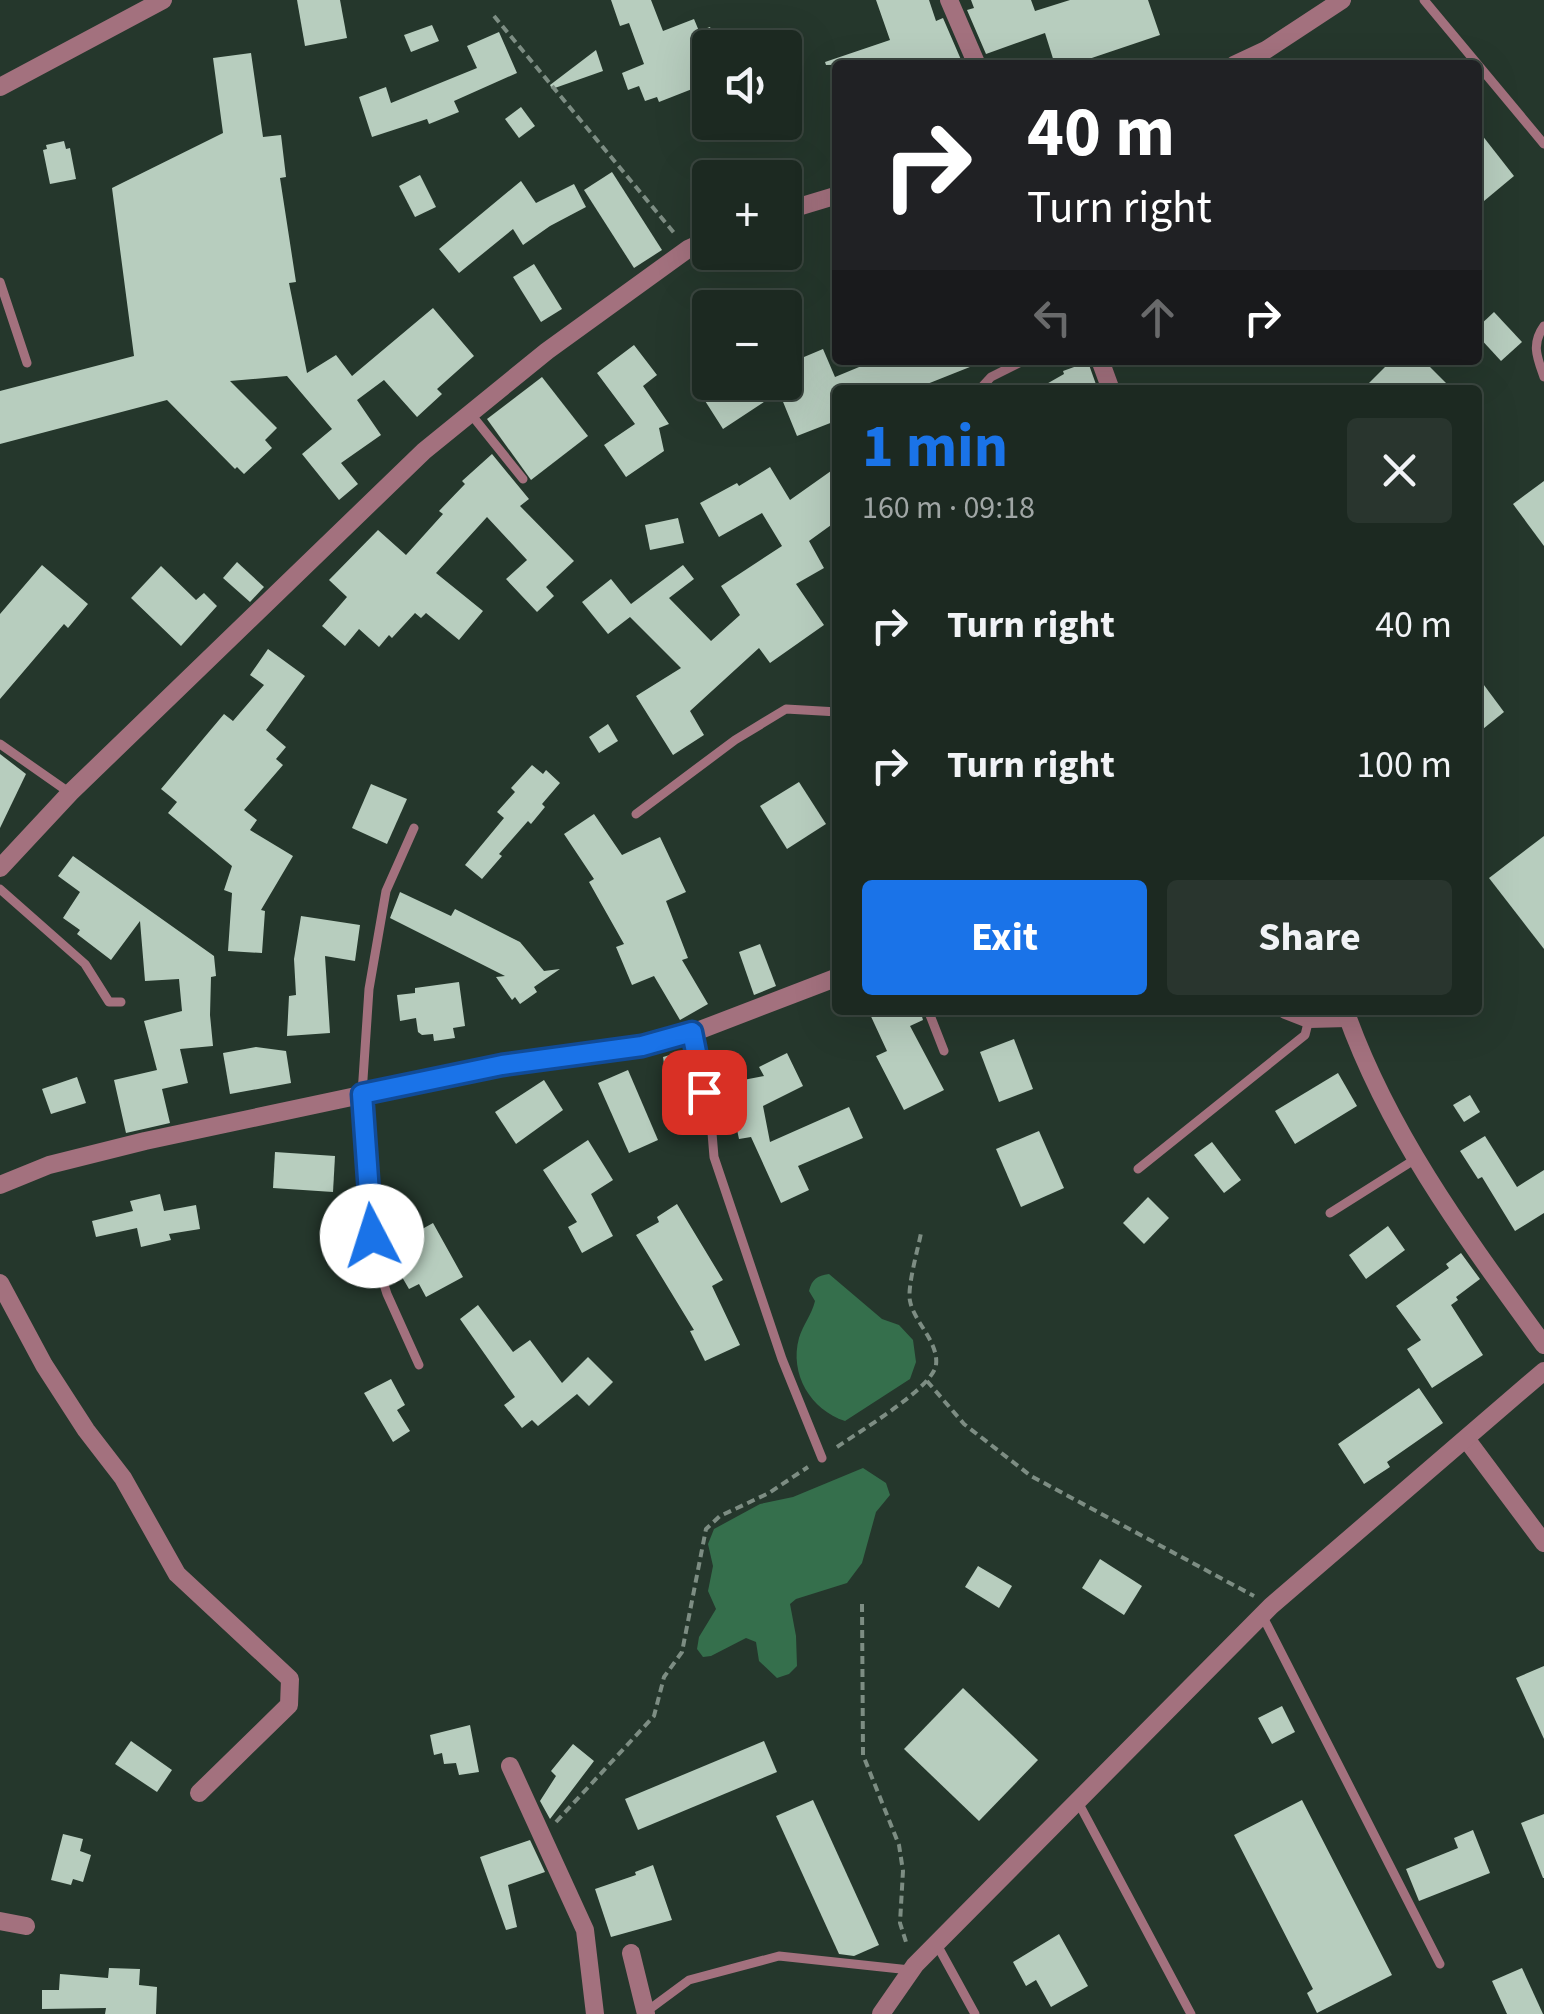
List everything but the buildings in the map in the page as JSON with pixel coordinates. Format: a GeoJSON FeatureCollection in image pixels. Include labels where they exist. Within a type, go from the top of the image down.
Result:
{"type":"FeatureCollection","features":[{"type":"Feature","properties":{"kind":"street"},"geometry":{"type":"LineString","coordinates":[[0,87],[164,0]]}},
{"type":"Feature","properties":{"kind":"street"},"geometry":{"type":"LineString","coordinates":[[949,0],[976,60]]}},
{"type":"Feature","properties":{"kind":"street"},"geometry":{"type":"LineString","coordinates":[[1245,60],[1342,0]]}},
{"type":"Feature","properties":{"kind":"street"},"geometry":{"type":"LineString","coordinates":[[802,206],[832,196]]}},
{"type":"Feature","properties":{"kind":"street"},"geometry":{"type":"LineString","coordinates":[[0,868],[70,793],[410,464],[547,351],[692,247]]}},
{"type":"Feature","properties":{"kind":"street"},"geometry":{"type":"LineString","coordinates":[[0,1186],[49,1165],[106,1150],[362,1094],[502,1065],[642,1046],[692,1032],[832,979]]}},
{"type":"Feature","properties":{"kind":"street"},"geometry":{"type":"LineString","coordinates":[[1299,1015],[1309,1019],[1336,1015]]}},
{"type":"Feature","properties":{"kind":"street"},"geometry":{"type":"LineString","coordinates":[[1351,1015],[1414,1160],[1544,1345]]}},
{"type":"Feature","properties":{"kind":"street"},"geometry":{"type":"LineString","coordinates":[[0,1283],[44,1365],[123,1478],[177,1574],[290,1679],[289,1705],[199,1793]]}},
{"type":"Feature","properties":{"kind":"street"},"geometry":{"type":"LineString","coordinates":[[881,2014],[912,1968],[1267,1610],[1544,1371]]}},
{"type":"Feature","properties":{"kind":"street"},"geometry":{"type":"LineString","coordinates":[[1467,1440],[1544,1543]]}},
{"type":"Feature","properties":{"kind":"street"},"geometry":{"type":"LineString","coordinates":[[510,1766],[585,1930],[596,2014]]}},
{"type":"Feature","properties":{"kind":"street"},"geometry":{"type":"LineString","coordinates":[[0,1921],[26,1926]]}},
{"type":"Feature","properties":{"kind":"street"},"geometry":{"type":"LineString","coordinates":[[631,1953],[644,2014]]}},
{"type":"Feature","properties":{"kind":"lane"},"geometry":{"type":"LineString","coordinates":[[1424,0],[1474,60]]}},
{"type":"Feature","properties":{"kind":"lane"},"geometry":{"type":"LineString","coordinates":[[1482,70],[1544,144]]}},
{"type":"Feature","properties":{"kind":"lane"},"geometry":{"type":"LineString","coordinates":[[0,282],[27,362]]}},
{"type":"Feature","properties":{"kind":"lane"},"geometry":{"type":"LineString","coordinates":[[1544,326],[1536,338],[1535,350],[1544,377]]}},
{"type":"Feature","properties":{"kind":"lane"},"geometry":{"type":"LineString","coordinates":[[984,385],[1015,365]]}},
{"type":"Feature","properties":{"kind":"lane"},"geometry":{"type":"LineString","coordinates":[[470,413],[523,479]]}},
{"type":"Feature","properties":{"kind":"lane"},"geometry":{"type":"LineString","coordinates":[[636,814],[735,740],[786,710],[832,712]]}},
{"type":"Feature","properties":{"kind":"lane"},"geometry":{"type":"LineString","coordinates":[[0,744],[70,793]]}},
{"type":"Feature","properties":{"kind":"lane"},"geometry":{"type":"LineString","coordinates":[[414,828],[386,891],[369,989],[362,1094],[375,1256],[418,1364]]}},
{"type":"Feature","properties":{"kind":"lane"},"geometry":{"type":"LineString","coordinates":[[0,889],[85,964],[109,1002],[121,1002]]}},
{"type":"Feature","properties":{"kind":"lane"},"geometry":{"type":"LineString","coordinates":[[930,1015],[944,1051]]}},
{"type":"Feature","properties":{"kind":"lane"},"geometry":{"type":"LineString","coordinates":[[1138,1168],[1305,1036],[1309,1019]]}},
{"type":"Feature","properties":{"kind":"lane"},"geometry":{"type":"LineString","coordinates":[[692,1032],[711,1121],[714,1157],[782,1359],[822,1458]]}},
{"type":"Feature","properties":{"kind":"lane"},"geometry":{"type":"LineString","coordinates":[[1330,1214],[1414,1160]]}},
{"type":"Feature","properties":{"kind":"lane"},"geometry":{"type":"LineString","coordinates":[[1267,1610],[1440,1964]]}},
{"type":"Feature","properties":{"kind":"lane"},"geometry":{"type":"LineString","coordinates":[[1076,1800],[1191,2014]]}},
{"type":"Feature","properties":{"kind":"lane"},"geometry":{"type":"LineString","coordinates":[[936,1944],[975,2014]]}},
{"type":"Feature","properties":{"kind":"lane"},"geometry":{"type":"LineString","coordinates":[[644,2014],[689,1980],[779,1956],[912,1968]]}},
{"type":"Feature","properties":{"kind":"path"},"geometry":{"type":"LineString","coordinates":[[494,16],[688,249]]}},
{"type":"Feature","properties":{"kind":"path"},"geometry":{"type":"LineString","coordinates":[[543,1836],[654,1716],[664,1677],[682,1652],[706,1529],[720,1516],[769,1493],[822,1458],[928,1381],[936,1364],[934,1351],[909,1300],[921,1233]]}},
{"type":"Feature","properties":{"kind":"path"},"geometry":{"type":"LineString","coordinates":[[928,1381],[964,1424],[1031,1476],[1267,1610]]}},
{"type":"Feature","properties":{"kind":"path"},"geometry":{"type":"LineString","coordinates":[[862,1604],[863,1754],[898,1845],[903,1871],[900,1923],[912,1968]]}},
{"type":"Feature","properties":{"kind":"shaded area"},"geometry":{"type":"Polygon","coordinates":[[[829,1274],[882,1319],[899,1325],[913,1340],[916,1362],[910,1379],[845,1421],[813,1399],[797,1365],[799,1338],[815,1301],[810,1287],[816,1279],[829,1274]]]}},
{"type":"Feature","properties":{"kind":"shaded area"},"geometry":{"type":"Polygon","coordinates":[[[863,1468],[886,1483],[890,1495],[876,1512],[862,1563],[847,1583],[790,1604],[797,1666],[777,1678],[759,1661],[756,1642],[746,1638],[703,1657],[697,1649],[699,1637],[716,1609],[708,1591],[713,1566],[708,1544],[714,1529],[760,1504],[793,1497],[863,1468]]]}},
{"type":"Feature","properties":{"kind":"route"},"geometry":{"type":"LineString","coordinates":[[372,1236],[362,1094],[502,1065],[642,1046],[692,1032],[704,1092]]}}]}
